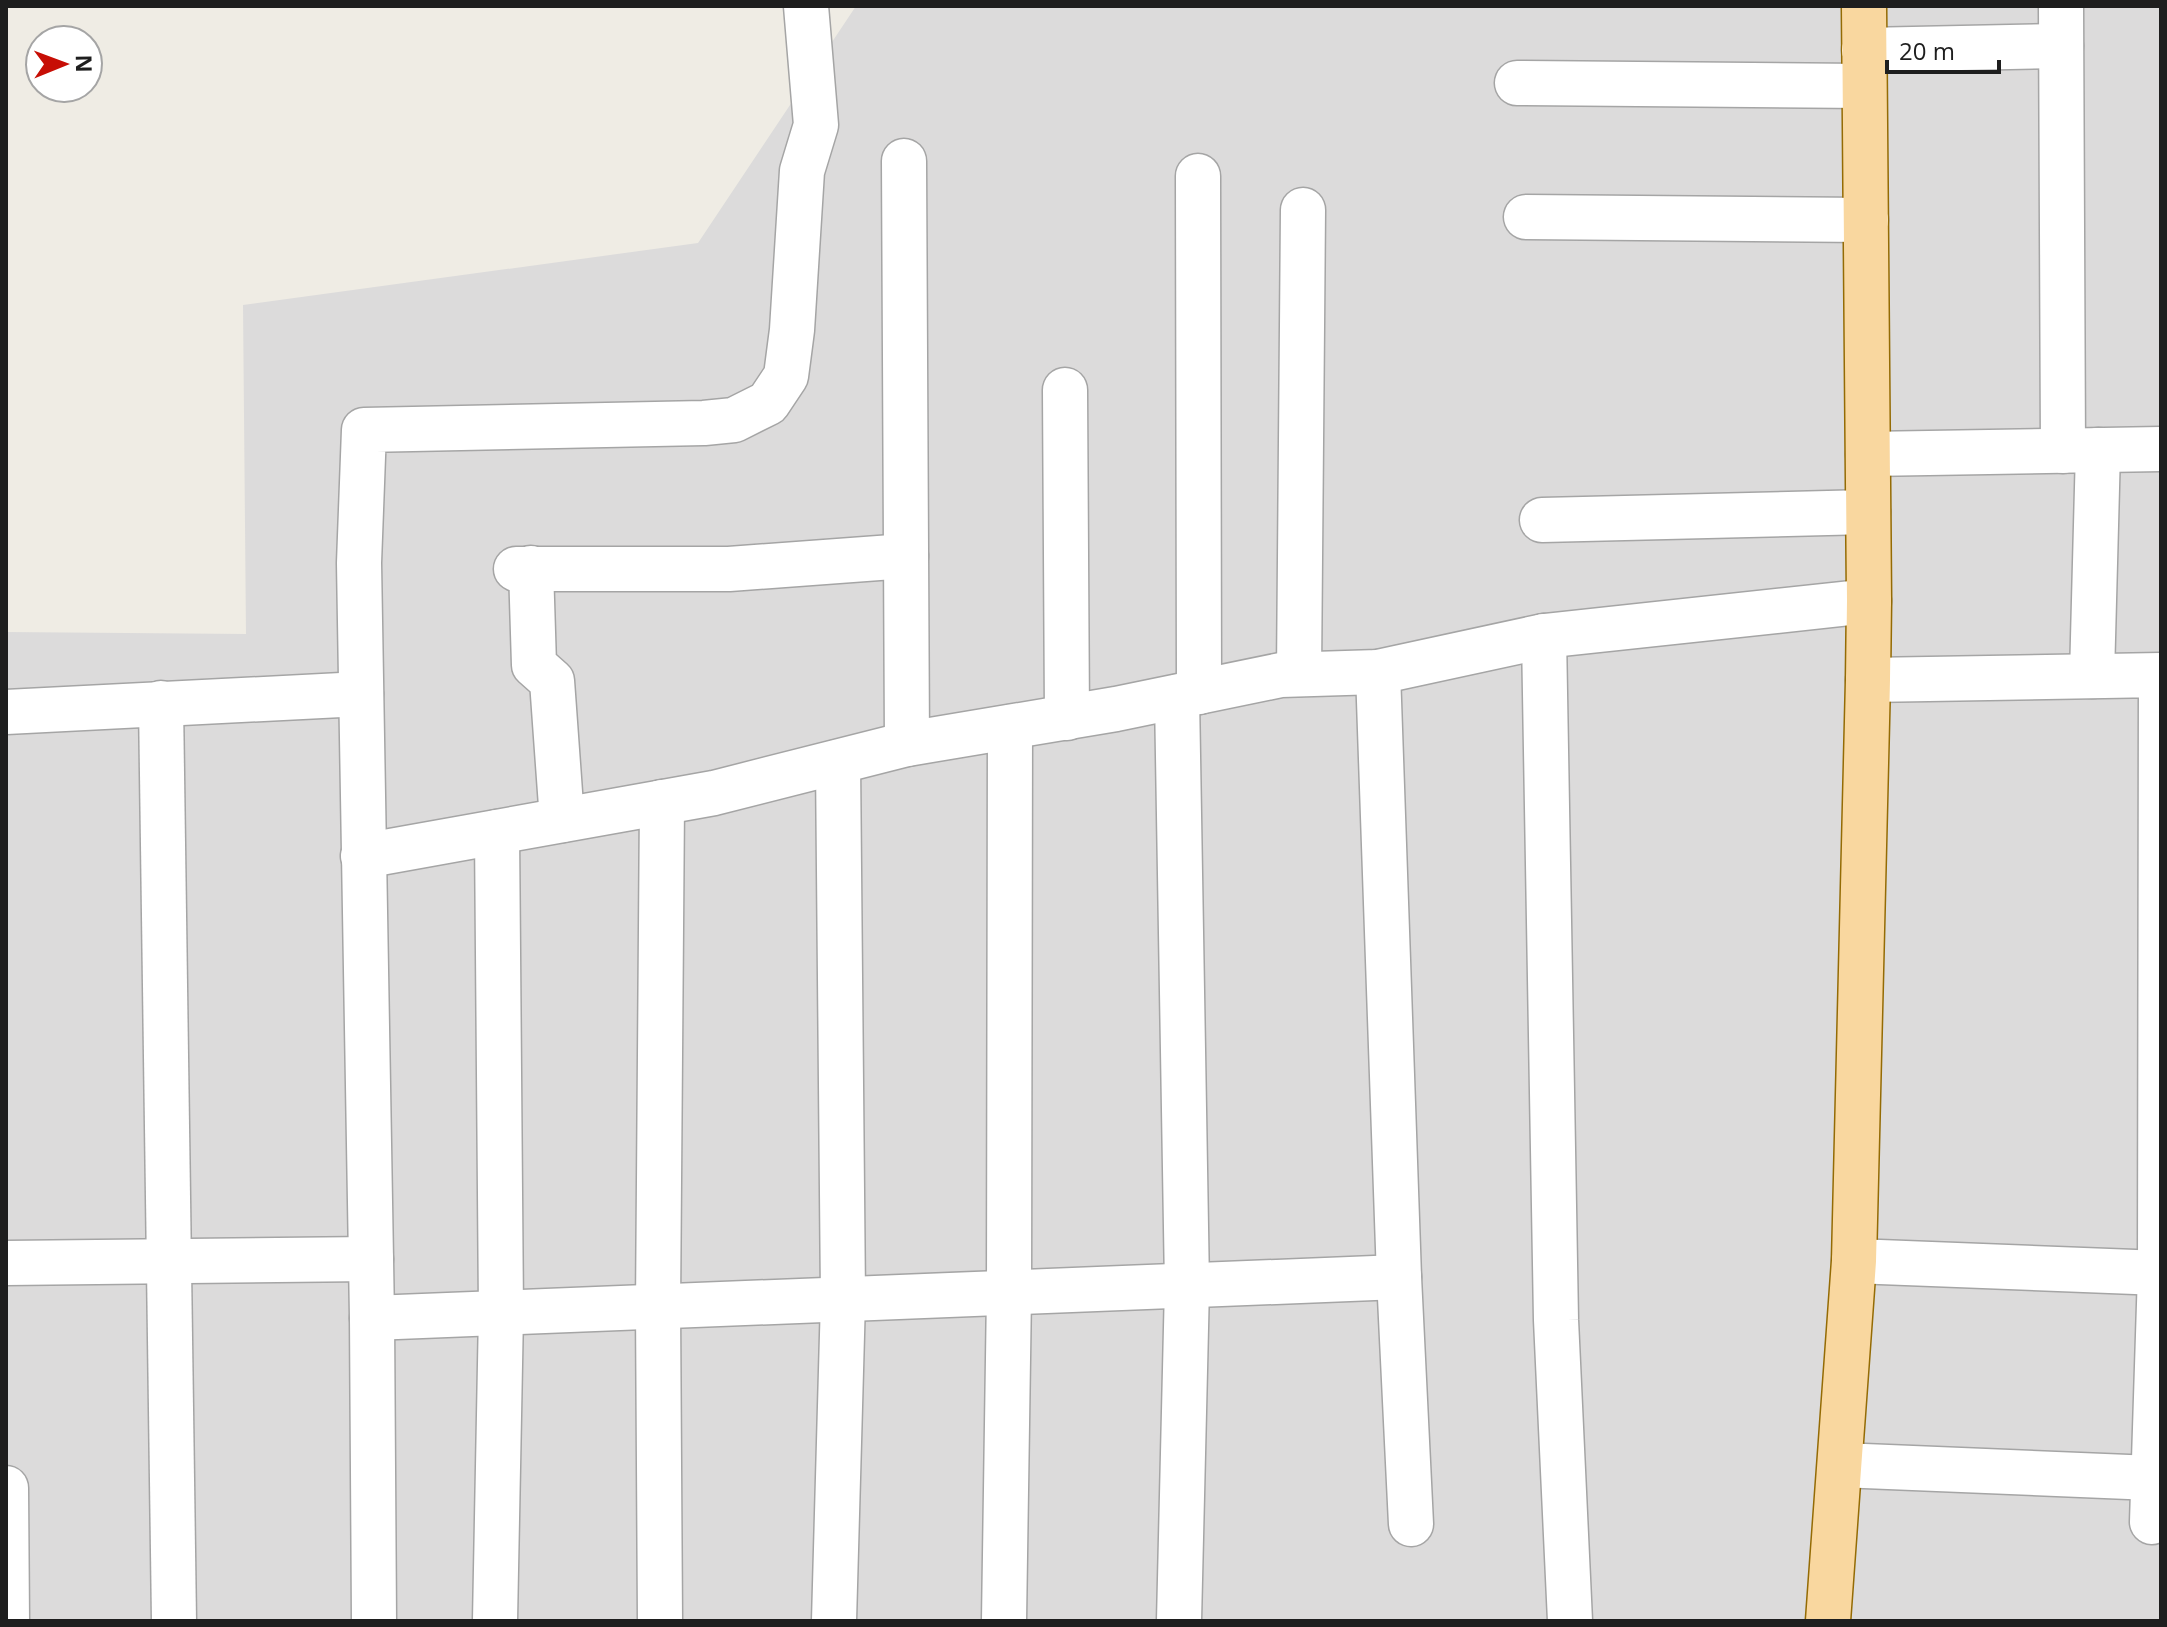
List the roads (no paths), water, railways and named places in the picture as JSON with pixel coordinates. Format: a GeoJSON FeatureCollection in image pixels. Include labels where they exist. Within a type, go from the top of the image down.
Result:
{"type":"FeatureCollection","features":[{"type":"Feature","properties":{"kind":"main road"},"geometry":{"type":"LineString","coordinates":[[1828,1621],[1854,1261],[1868,680],[1864,6]]}},
{"type":"Feature","properties":{"kind":"street"},"geometry":{"type":"LineString","coordinates":[[374,1621],[359,563],[364,430],[734,420],[768,403],[786,376],[792,330],[802,171],[816,125],[806,6]]}},
{"type":"Feature","properties":{"kind":"street"},"geometry":{"type":"LineString","coordinates":[[1517,83],[1864,68],[2061,26],[2092,676]]}},
{"type":"Feature","properties":{"kind":"street"},"geometry":{"type":"LineString","coordinates":[[904,161],[907,744]]}},
{"type":"Feature","properties":{"kind":"street"},"geometry":{"type":"LineString","coordinates":[[1179,1621],[1187,1286],[1188,694],[1198,176]]}},
{"type":"Feature","properties":{"kind":"street"},"geometry":{"type":"LineString","coordinates":[[1299,674],[1303,210]]}},
{"type":"Feature","properties":{"kind":"street"},"geometry":{"type":"LineString","coordinates":[[1526,217],[1866,220]]}},
{"type":"Feature","properties":{"kind":"street"},"geometry":{"type":"LineString","coordinates":[[1065,390],[1067,718]]}},
{"type":"Feature","properties":{"kind":"street"},"geometry":{"type":"LineString","coordinates":[[1868,454],[2161,449]]}},
{"type":"Feature","properties":{"kind":"street"},"geometry":{"type":"LineString","coordinates":[[1542,520],[1868,512]]}},
{"type":"Feature","properties":{"kind":"street"},"geometry":{"type":"LineString","coordinates":[[562,820],[552,681],[534,665],[524,568],[729,569],[906,556]]}},
{"type":"Feature","properties":{"kind":"street"},"geometry":{"type":"LineString","coordinates":[[363,856],[714,793],[907,744],[1067,718],[1281,675],[1378,672],[1544,636],[1869,601]]}},
{"type":"Feature","properties":{"kind":"street"},"geometry":{"type":"LineString","coordinates":[[1544,636],[1556,1320],[1570,1621]]}},
{"type":"Feature","properties":{"kind":"street"},"geometry":{"type":"LineString","coordinates":[[1378,672],[1399,1277],[1411,1524]]}},
{"type":"Feature","properties":{"kind":"street"},"geometry":{"type":"LineString","coordinates":[[1868,680],[2161,675],[2161,1273],[2152,1522]]}},
{"type":"Feature","properties":{"kind":"street"},"geometry":{"type":"LineString","coordinates":[[6,712],[361,694]]}},
{"type":"Feature","properties":{"kind":"street"},"geometry":{"type":"LineString","coordinates":[[161,703],[174,1621]]}},
{"type":"Feature","properties":{"kind":"street"},"geometry":{"type":"LineString","coordinates":[[1004,1621],[1009,1293],[1010,727]]}},
{"type":"Feature","properties":{"kind":"street"},"geometry":{"type":"LineString","coordinates":[[834,1621],[843,1299],[838,762]]}},
{"type":"Feature","properties":{"kind":"street"},"geometry":{"type":"LineString","coordinates":[[660,1621],[658,1307],[662,802]]}},
{"type":"Feature","properties":{"kind":"street"},"geometry":{"type":"LineString","coordinates":[[495,1621],[501,1313],[497,832]]}},
{"type":"Feature","properties":{"kind":"street"},"geometry":{"type":"LineString","coordinates":[[6,1263],[371,1259]]}},
{"type":"Feature","properties":{"kind":"street"},"geometry":{"type":"LineString","coordinates":[[1854,1261],[2161,1273]]}},
{"type":"Feature","properties":{"kind":"street"},"geometry":{"type":"LineString","coordinates":[[372,1318],[1399,1277]]}},
{"type":"Feature","properties":{"kind":"street"},"geometry":{"type":"LineString","coordinates":[[1840,1465],[2153,1478]]}},
{"type":"Feature","properties":{"kind":"street"},"geometry":{"type":"LineString","coordinates":[[6,1488],[7,1621]]}}]}
